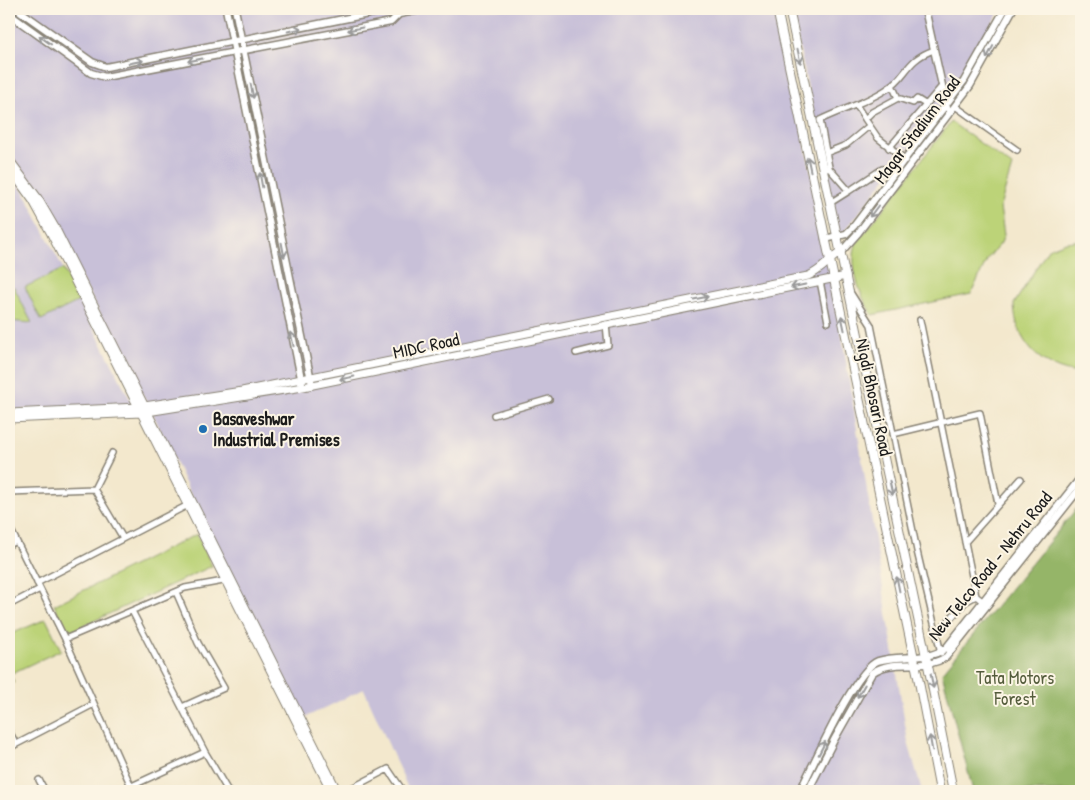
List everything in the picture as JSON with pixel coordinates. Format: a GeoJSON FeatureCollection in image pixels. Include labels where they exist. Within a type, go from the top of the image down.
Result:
{"type":"FeatureCollection","features":[{"type":"Feature","properties":{"kind":"main road","name":"Nigdi Bhosari Road"},"geometry":{"type":"LineString","coordinates":[[777,9],[940,791]]}},
{"type":"Feature","properties":{"kind":"main road","name":"Nigdi Bhosari Road"},"geometry":{"type":"LineString","coordinates":[[789,9],[826,166],[830,203],[905,554],[953,791]]}},
{"type":"Feature","properties":{"kind":"main road"},"geometry":{"type":"LineString","coordinates":[[9,159],[38,198],[56,229],[143,410],[334,789],[319,791]]}},
{"type":"Feature","properties":{"kind":"main road"},"geometry":{"type":"LineString","coordinates":[[9,168],[33,202],[50,232],[143,410]]}},
{"type":"Feature","properties":{"kind":"main road","name":"Magar Stadium Road"},"geometry":{"type":"LineString","coordinates":[[561,330],[808,276],[820,270],[830,259],[841,252]]}},
{"type":"Feature","properties":{"kind":"main road"},"geometry":{"type":"LineString","coordinates":[[9,419],[143,410],[302,384],[561,330],[606,324],[846,276]]}},
{"type":"Feature","properties":{"kind":"main road"},"geometry":{"type":"LineString","coordinates":[[9,413],[143,410]]}},
{"type":"Feature","properties":{"kind":"street"},"geometry":{"type":"LineString","coordinates":[[18,9],[92,62],[106,66],[116,66],[388,10],[399,14],[425,9]]}},
{"type":"Feature","properties":{"kind":"street"},"geometry":{"type":"LineString","coordinates":[[226,9],[302,384]]}},
{"type":"Feature","properties":{"kind":"street"},"geometry":{"type":"LineString","coordinates":[[235,9],[311,382]]}},
{"type":"Feature","properties":{"kind":"street"},"geometry":{"type":"LineString","coordinates":[[925,9],[948,115]]}},
{"type":"Feature","properties":{"kind":"street","name":"Magar Stadium Road"},"geometry":{"type":"LineString","coordinates":[[841,252],[858,233],[971,72],[1005,9]]}},
{"type":"Feature","properties":{"kind":"street","name":"Magar Stadium Road"},"geometry":{"type":"LineString","coordinates":[[826,239],[846,234],[854,226],[899,168],[908,162],[948,115],[976,76],[1013,9]]}},
{"type":"Feature","properties":{"kind":"street"},"geometry":{"type":"LineString","coordinates":[[9,14],[91,74],[105,77],[391,22],[399,14]]}},
{"type":"Feature","properties":{"kind":"street"},"geometry":{"type":"LineString","coordinates":[[849,191],[839,183],[826,166],[826,153],[820,120],[856,106],[892,85],[908,65],[922,54],[934,50]]}},
{"type":"Feature","properties":{"kind":"street"},"geometry":{"type":"LineString","coordinates":[[116,66],[117,75]]}},
{"type":"Feature","properties":{"kind":"street"},"geometry":{"type":"LineString","coordinates":[[892,85],[898,98]]}},
{"type":"Feature","properties":{"kind":"street"},"geometry":{"type":"LineString","coordinates":[[889,148],[942,86]]}},
{"type":"Feature","properties":{"kind":"street"},"geometry":{"type":"LineString","coordinates":[[865,120],[872,112],[898,98],[913,102],[917,99],[925,104]]}},
{"type":"Feature","properties":{"kind":"street"},"geometry":{"type":"LineString","coordinates":[[856,106],[869,126],[889,148],[908,162]]}},
{"type":"Feature","properties":{"kind":"street"},"geometry":{"type":"LineString","coordinates":[[955,106],[1017,150]]}},
{"type":"Feature","properties":{"kind":"street"},"geometry":{"type":"LineString","coordinates":[[826,153],[846,145],[869,126]]}},
{"type":"Feature","properties":{"kind":"street"},"geometry":{"type":"LineString","coordinates":[[830,203],[882,169],[899,168]]}},
{"type":"Feature","properties":{"kind":"street"},"geometry":{"type":"LineString","coordinates":[[820,281],[828,322]]}},
{"type":"Feature","properties":{"kind":"street"},"geometry":{"type":"LineString","coordinates":[[849,290],[871,325],[917,551],[943,659]]}},
{"type":"Feature","properties":{"kind":"street"},"geometry":{"type":"LineString","coordinates":[[920,320],[976,596],[985,604]]}},
{"type":"Feature","properties":{"kind":"street"},"geometry":{"type":"LineString","coordinates":[[576,353],[608,345],[606,324]]}},
{"type":"Feature","properties":{"kind":"street"},"geometry":{"type":"LineString","coordinates":[[494,415],[550,399]]}},
{"type":"Feature","properties":{"kind":"street"},"geometry":{"type":"LineString","coordinates":[[893,434],[980,413],[998,504]]}},
{"type":"Feature","properties":{"kind":"street"},"geometry":{"type":"LineString","coordinates":[[94,488],[112,453]]}},
{"type":"Feature","properties":{"kind":"street","name":"New Telco Road - Nehru Road"},"geometry":{"type":"LineString","coordinates":[[808,791],[872,673],[883,667],[928,664],[943,659],[1056,514],[1081,477]]}},
{"type":"Feature","properties":{"kind":"street"},"geometry":{"type":"LineString","coordinates":[[965,542],[1020,479]]}},
{"type":"Feature","properties":{"kind":"street","name":"New Telco Road - Nehru Road"},"geometry":{"type":"LineString","coordinates":[[1056,514],[1081,487]]}},
{"type":"Feature","properties":{"kind":"street"},"geometry":{"type":"LineString","coordinates":[[94,488],[124,538]]}},
{"type":"Feature","properties":{"kind":"street"},"geometry":{"type":"LineString","coordinates":[[9,492],[94,488]]}},
{"type":"Feature","properties":{"kind":"street"},"geometry":{"type":"LineString","coordinates":[[37,582],[190,504]]}},
{"type":"Feature","properties":{"kind":"street"},"geometry":{"type":"LineString","coordinates":[[9,526],[66,639],[131,786]]}},
{"type":"Feature","properties":{"kind":"street"},"geometry":{"type":"LineString","coordinates":[[9,545],[16,541]]}},
{"type":"Feature","properties":{"kind":"street"},"geometry":{"type":"LineString","coordinates":[[905,554],[917,551]]}},
{"type":"Feature","properties":{"kind":"street"},"geometry":{"type":"LineString","coordinates":[[66,639],[176,592],[228,580]]}},
{"type":"Feature","properties":{"kind":"street"},"geometry":{"type":"LineString","coordinates":[[9,605],[40,589]]}},
{"type":"Feature","properties":{"kind":"street"},"geometry":{"type":"LineString","coordinates":[[176,592],[198,643],[224,688],[182,707]]}},
{"type":"Feature","properties":{"kind":"street"},"geometry":{"type":"LineString","coordinates":[[937,634],[965,602],[976,596]]}},
{"type":"Feature","properties":{"kind":"street","name":"New Telco Road - Nehru Road"},"geometry":{"type":"LineString","coordinates":[[800,791],[852,691],[866,669],[880,660],[941,652],[985,604]]}},
{"type":"Feature","properties":{"kind":"street"},"geometry":{"type":"LineString","coordinates":[[132,611],[205,752],[228,791]]}},
{"type":"Feature","properties":{"kind":"street"},"geometry":{"type":"LineString","coordinates":[[9,748],[94,704]]}},
{"type":"Feature","properties":{"kind":"street"},"geometry":{"type":"LineString","coordinates":[[9,731],[16,744]]}},
{"type":"Feature","properties":{"kind":"street"},"geometry":{"type":"LineString","coordinates":[[121,791],[205,752]]}},
{"type":"Feature","properties":{"kind":"street"},"geometry":{"type":"LineString","coordinates":[[346,791],[388,769],[403,791]]}},
{"type":"Feature","properties":{"kind":"street"},"geometry":{"type":"LineString","coordinates":[[39,780],[45,791]]}},
{"type":"Feature","properties":{"kind":"shaded area"},"geometry":{"type":"Polygon","coordinates":[[[9,9],[776,9],[829,257],[908,742],[922,791],[409,791],[364,689],[300,720],[227,573],[154,416],[26,174],[9,154],[9,9]]]}},
{"type":"Feature","properties":{"kind":"shaded area"},"geometry":{"type":"Polygon","coordinates":[[[791,9],[1001,9],[931,120],[840,237],[791,9]]]}},
{"type":"Feature","properties":{"kind":"shaded area"},"geometry":{"type":"Polygon","coordinates":[[[9,174],[24,192],[133,405],[9,410],[9,174]]]}},
{"type":"Feature","properties":{"kind":"green space"},"geometry":{"type":"Polygon","coordinates":[[[951,122],[1012,166],[1000,207],[1004,235],[1001,243],[988,258],[971,294],[872,315],[863,299],[857,281],[854,262],[856,244],[951,122]]]}},
{"type":"Feature","properties":{"kind":"green space"},"geometry":{"type":"Polygon","coordinates":[[[1081,240],[1081,373],[1079,373],[1053,366],[1033,351],[1019,330],[1014,304],[1048,249],[1066,242],[1081,240]]]}},
{"type":"Feature","properties":{"kind":"green space"},"geometry":{"type":"Polygon","coordinates":[[[63,269],[79,301],[41,320],[25,287],[63,269]]]}},
{"type":"Feature","properties":{"kind":"green space"},"geometry":{"type":"Polygon","coordinates":[[[14,287],[32,323],[9,321],[9,288],[14,287]]]}},
{"type":"Feature","properties":{"kind":"green space","name":"Tata Motors Forest"},"geometry":{"type":"Polygon","coordinates":[[[1081,503],[1081,791],[973,791],[942,673],[1081,503]]]}},
{"type":"Feature","properties":{"kind":"green space"},"geometry":{"type":"Polygon","coordinates":[[[197,534],[212,566],[72,631],[65,627],[54,605],[197,534]]]}},
{"type":"Feature","properties":{"kind":"green space"},"geometry":{"type":"Polygon","coordinates":[[[46,619],[61,650],[10,674],[14,682],[9,685],[9,635],[46,619]]]}},
{"type":"Feature","properties":{"kind":"place","name":"Basaveshwar Industrial Premises"},"geometry":{"type":"Point","coordinates":[203,429]}}]}
